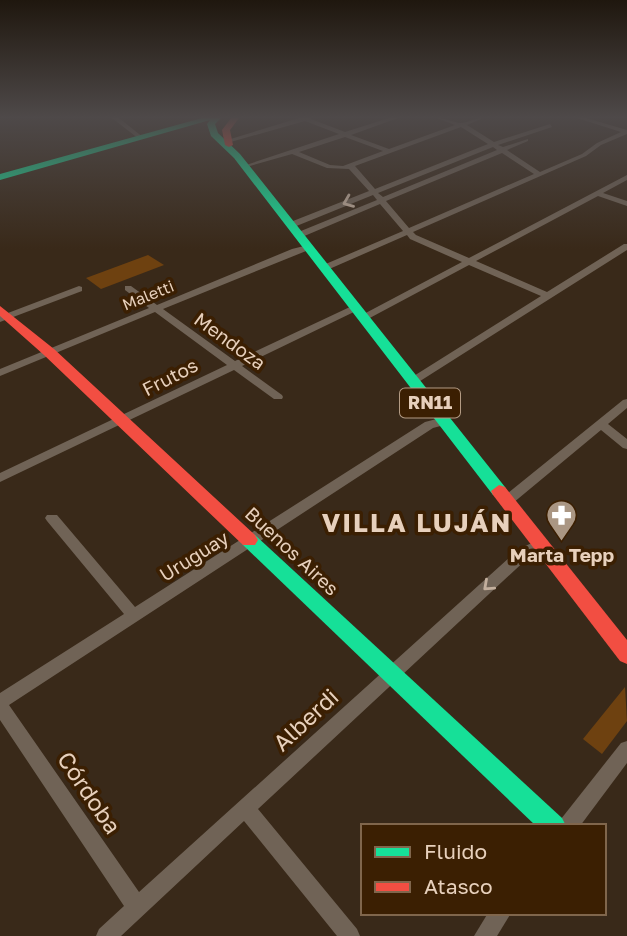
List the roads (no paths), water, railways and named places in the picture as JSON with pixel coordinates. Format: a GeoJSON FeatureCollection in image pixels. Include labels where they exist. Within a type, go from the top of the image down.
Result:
{"type":"FeatureCollection","features":[{"type":"Feature","properties":{"kind":"street"},"geometry":{"type":"LineString","coordinates":[[0,177],[55,162]]}},
{"type":"Feature","properties":{"kind":"street","name":"RN11"},"geometry":{"type":"LineString","coordinates":[[241,162],[627,655]]}},
{"type":"Feature","properties":{"kind":"street"},"geometry":{"type":"LineString","coordinates":[[245,167],[262,162]]}},
{"type":"Feature","properties":{"kind":"street"},"geometry":{"type":"LineString","coordinates":[[318,162],[334,168],[360,162]]}},
{"type":"Feature","properties":{"kind":"street"},"geometry":{"type":"LineString","coordinates":[[300,236],[373,192],[449,162]]}},
{"type":"Feature","properties":{"kind":"street"},"geometry":{"type":"LineString","coordinates":[[300,236],[477,162]]}},
{"type":"Feature","properties":{"kind":"street"},"geometry":{"type":"LineString","coordinates":[[519,162],[540,175]]}},
{"type":"Feature","properties":{"kind":"street"},"geometry":{"type":"LineString","coordinates":[[324,268],[569,162]]}},
{"type":"Feature","properties":{"kind":"street"},"geometry":{"type":"LineString","coordinates":[[349,166],[408,233],[548,296]]}},
{"type":"Feature","properties":{"kind":"street","name":"Frutos"},"geometry":{"type":"LineString","coordinates":[[0,478],[233,365],[359,313],[470,262],[627,177]]}},
{"type":"Feature","properties":{"kind":"street"},"geometry":{"type":"LineString","coordinates":[[597,193],[627,204]]}},
{"type":"Feature","properties":{"kind":"street","name":"Maletti"},"geometry":{"type":"LineString","coordinates":[[0,373],[295,251],[300,236]]}},
{"type":"Feature","properties":{"kind":"street"},"geometry":{"type":"LineString","coordinates":[[413,381],[627,246]]}},
{"type":"Feature","properties":{"kind":"street","name":"Mendoza"},"geometry":{"type":"LineString","coordinates":[[128,288],[278,397]]}},
{"type":"Feature","properties":{"kind":"street"},"geometry":{"type":"LineString","coordinates":[[2,315],[79,289]]}},
{"type":"Feature","properties":{"kind":"street","name":"Buenos Aires"},"geometry":{"type":"LineString","coordinates":[[2,315],[49,352],[552,824]]}},
{"type":"Feature","properties":{"kind":"street"},"geometry":{"type":"LineString","coordinates":[[508,500],[627,402]]}},
{"type":"Feature","properties":{"kind":"street","name":"Uruguay"},"geometry":{"type":"LineString","coordinates":[[0,704],[429,425],[444,421]]}},
{"type":"Feature","properties":{"kind":"street"},"geometry":{"type":"LineString","coordinates":[[601,424],[627,445]]}},
{"type":"Feature","properties":{"kind":"street"},"geometry":{"type":"LineString","coordinates":[[52,518],[134,616]]}},
{"type":"Feature","properties":{"kind":"street","name":"Alberdi"},"geometry":{"type":"LineString","coordinates":[[106,936],[525,552],[541,544]]}},
{"type":"Feature","properties":{"kind":"street"},"geometry":{"type":"LineString","coordinates":[[614,638],[627,627]]}},
{"type":"Feature","properties":{"kind":"street","name":"Córdoba"},"geometry":{"type":"LineString","coordinates":[[0,704],[137,907]]}},
{"type":"Feature","properties":{"kind":"street"},"geometry":{"type":"LineString","coordinates":[[570,824],[627,749]]}},
{"type":"Feature","properties":{"kind":"street"},"geometry":{"type":"LineString","coordinates":[[246,809],[350,936]]}},
{"type":"Feature","properties":{"kind":"street"},"geometry":{"type":"LineString","coordinates":[[484,936],[500,915]]}},
{"type":"Feature","properties":{"kind":"place","name":"Marta Tepp"},"geometry":{"type":"Point","coordinates":[562,543]}},
{"type":"Feature","properties":{"kind":"district","name":"VILLA LUJÁN"},"geometry":{"type":"Point","coordinates":[417,523]}}]}
